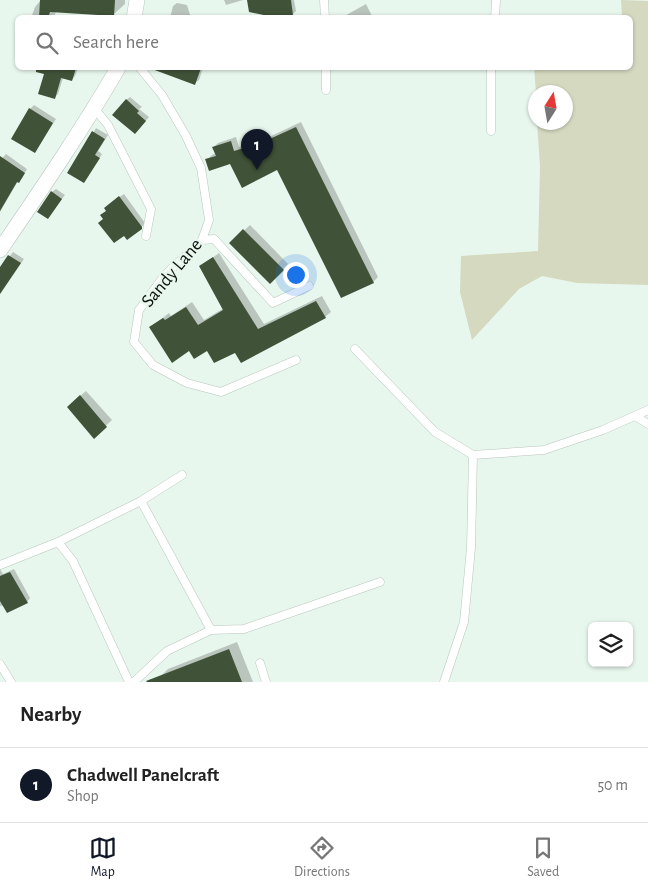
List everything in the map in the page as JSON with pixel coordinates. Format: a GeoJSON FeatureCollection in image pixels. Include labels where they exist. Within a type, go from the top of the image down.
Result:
{"type":"FeatureCollection","features":[{"type":"Feature","properties":{"kind":"street"},"geometry":{"type":"LineString","coordinates":[[135,15],[138,0]]}},
{"type":"Feature","properties":{"kind":"street"},"geometry":{"type":"LineString","coordinates":[[0,250],[44,186],[117,70]]}},
{"type":"Feature","properties":{"kind":"lane"},"geometry":{"type":"LineString","coordinates":[[324,0],[325,15]]}},
{"type":"Feature","properties":{"kind":"lane"},"geometry":{"type":"LineString","coordinates":[[495,15],[496,0]]}},
{"type":"Feature","properties":{"kind":"lane","name":"Sandy Lane"},"geometry":{"type":"LineString","coordinates":[[142,70],[162,95],[186,136],[201,168],[209,220],[202,240],[165,275],[139,310],[134,342],[153,365],[188,383],[221,392],[296,360]]}},
{"type":"Feature","properties":{"kind":"lane"},"geometry":{"type":"LineString","coordinates":[[326,70],[326,90]]}},
{"type":"Feature","properties":{"kind":"lane"},"geometry":{"type":"LineString","coordinates":[[491,70],[492,131]]}},
{"type":"Feature","properties":{"kind":"lane"},"geometry":{"type":"LineString","coordinates":[[94,108],[108,125],[151,209],[146,236]]}},
{"type":"Feature","properties":{"kind":"lane"},"geometry":{"type":"LineString","coordinates":[[202,240],[214,239],[273,303],[309,286]]}},
{"type":"Feature","properties":{"kind":"lane"},"geometry":{"type":"LineString","coordinates":[[354,349],[435,432],[472,455],[544,450],[603,430],[648,410]]}},
{"type":"Feature","properties":{"kind":"lane"},"geometry":{"type":"LineString","coordinates":[[635,416],[648,424]]}},
{"type":"Feature","properties":{"kind":"lane"},"geometry":{"type":"LineString","coordinates":[[444,682],[464,622],[471,548],[472,455]]}},
{"type":"Feature","properties":{"kind":"lane"},"geometry":{"type":"LineString","coordinates":[[0,565],[58,542],[141,501],[182,475]]}},
{"type":"Feature","properties":{"kind":"lane"},"geometry":{"type":"LineString","coordinates":[[141,501],[211,630]]}},
{"type":"Feature","properties":{"kind":"lane"},"geometry":{"type":"LineString","coordinates":[[58,542],[73,561],[129,682]]}},
{"type":"Feature","properties":{"kind":"lane"},"geometry":{"type":"LineString","coordinates":[[134,682],[168,651],[211,630],[244,629],[380,582]]}},
{"type":"Feature","properties":{"kind":"lane"},"geometry":{"type":"LineString","coordinates":[[0,664],[10,682]]}},
{"type":"Feature","properties":{"kind":"lane"},"geometry":{"type":"LineString","coordinates":[[260,664],[266,682]]}},
{"type":"Feature","properties":{"kind":"green space"},"geometry":{"type":"Polygon","coordinates":[[[621,0],[648,1],[648,285],[577,283],[542,276],[519,289],[472,340],[460,292],[461,256],[538,251],[540,166],[537,130],[573,130],[573,85],[535,85],[534,70],[633,70],[633,15],[622,15],[621,0]]]}},
{"type":"Feature","properties":{"kind":"building"},"geometry":{"type":"Polygon","coordinates":[[[40,0],[115,0],[114,15],[50,12],[49,15],[39,15],[40,0]]]}},
{"type":"Feature","properties":{"kind":"building"},"geometry":{"type":"Polygon","coordinates":[[[247,0],[291,0],[293,15],[264,15],[249,12],[247,0]]]}},
{"type":"Feature","properties":{"kind":"building"},"geometry":{"type":"Polygon","coordinates":[[[36,70],[75,70],[72,81],[61,78],[55,99],[38,94],[44,74],[36,72],[36,70]]]}},
{"type":"Feature","properties":{"kind":"building"},"geometry":{"type":"Polygon","coordinates":[[[155,70],[200,70],[195,85],[155,70]]]}},
{"type":"Feature","properties":{"kind":"building"},"geometry":{"type":"Polygon","coordinates":[[[126,99],[139,111],[137,113],[146,121],[135,134],[112,115],[126,99]]]}},
{"type":"Feature","properties":{"kind":"building"},"geometry":{"type":"Polygon","coordinates":[[[29,108],[53,123],[35,153],[11,139],[29,108]]]}},
{"type":"Feature","properties":{"kind":"building"},"geometry":{"type":"Polygon","coordinates":[[[296,127],[374,283],[341,298],[277,170],[242,188],[230,164],[209,171],[205,159],[216,156],[212,147],[231,141],[234,151],[247,147],[249,153],[264,145],[263,142],[296,127]]]}},
{"type":"Feature","properties":{"kind":"building"},"geometry":{"type":"Polygon","coordinates":[[[92,131],[105,139],[95,155],[100,158],[84,183],[67,173],[92,131]]]}},
{"type":"Feature","properties":{"kind":"building"},"geometry":{"type":"Polygon","coordinates":[[[0,156],[25,173],[19,183],[17,182],[0,211],[0,156]]]}},
{"type":"Feature","properties":{"kind":"building"},"geometry":{"type":"Polygon","coordinates":[[[51,191],[62,199],[48,219],[37,212],[51,191]]]}},
{"type":"Feature","properties":{"kind":"building"},"geometry":{"type":"Polygon","coordinates":[[[119,196],[142,229],[127,240],[124,236],[114,243],[98,223],[103,219],[100,215],[106,211],[104,208],[119,196]]]}},
{"type":"Feature","properties":{"kind":"building"},"geometry":{"type":"Polygon","coordinates":[[[243,229],[284,270],[270,284],[229,243],[243,229]]]}},
{"type":"Feature","properties":{"kind":"building"},"geometry":{"type":"Polygon","coordinates":[[[8,255],[21,263],[0,294],[0,267],[8,255]]]}},
{"type":"Feature","properties":{"kind":"building"},"geometry":{"type":"Polygon","coordinates":[[[213,257],[258,329],[316,301],[326,318],[241,363],[235,353],[214,363],[207,351],[194,359],[189,351],[172,363],[149,327],[186,307],[198,325],[223,310],[199,266],[213,257]]]}},
{"type":"Feature","properties":{"kind":"building"},"geometry":{"type":"Polygon","coordinates":[[[80,395],[107,427],[94,439],[67,407],[80,395]]]}},
{"type":"Feature","properties":{"kind":"building"},"geometry":{"type":"Polygon","coordinates":[[[10,572],[28,603],[7,613],[0,601],[0,576],[10,572]]]}},
{"type":"Feature","properties":{"kind":"building"},"geometry":{"type":"Polygon","coordinates":[[[229,649],[242,682],[146,681],[229,649]]]}},
{"type":"Feature","properties":{"kind":"place","name":"Chadwell Panelcraft"},"geometry":{"type":"Point","coordinates":[257,170]}}]}
